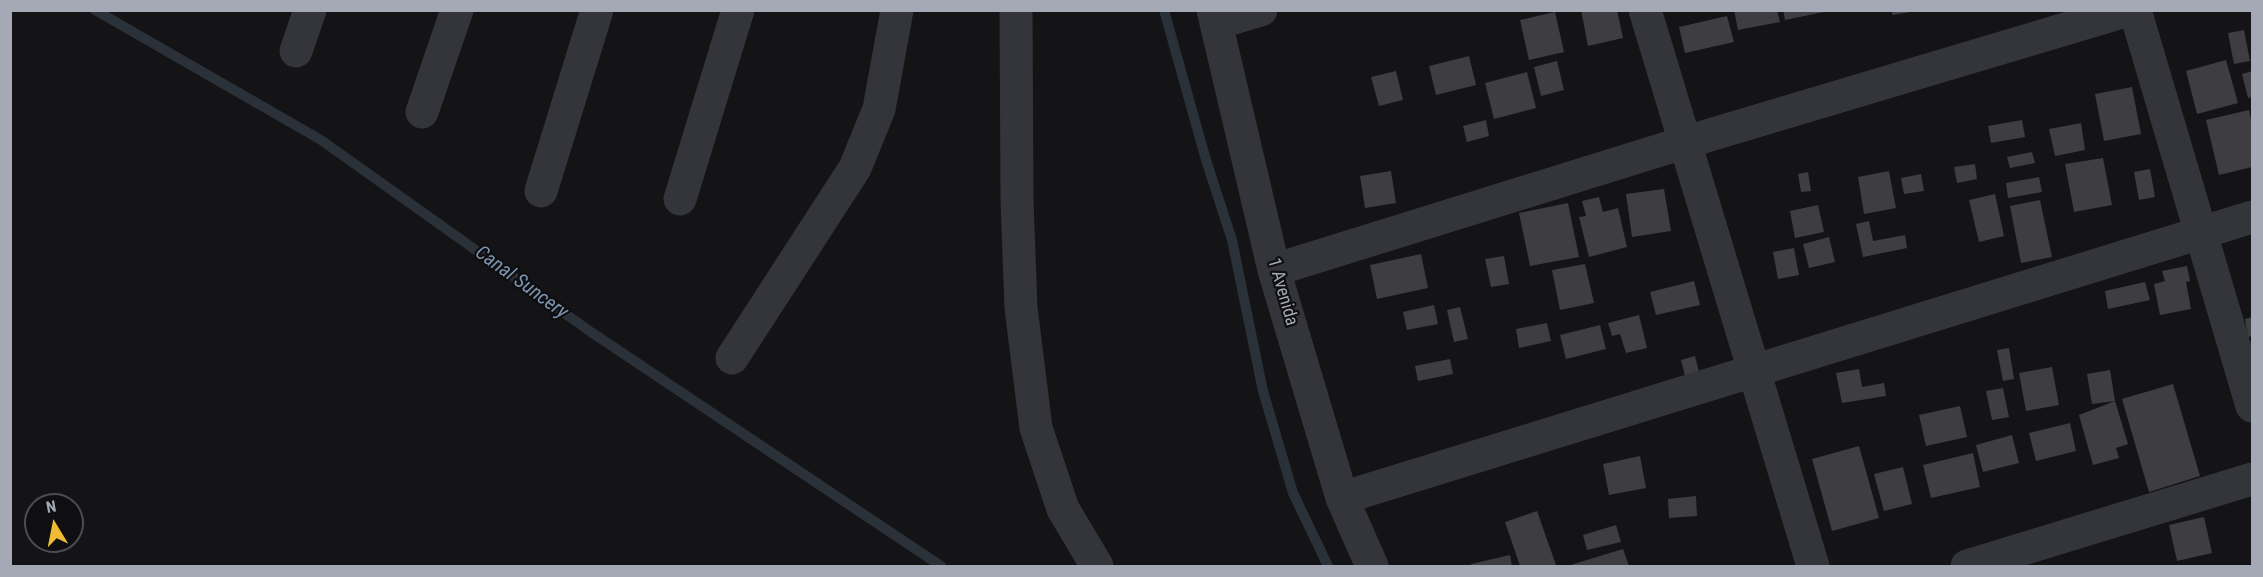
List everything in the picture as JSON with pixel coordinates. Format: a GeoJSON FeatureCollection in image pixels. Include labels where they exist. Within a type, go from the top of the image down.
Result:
{"type":"FeatureCollection","features":[{"type":"Feature","properties":{"kind":"street"},"geometry":{"type":"LineString","coordinates":[[296,51],[310,10]]}},
{"type":"Feature","properties":{"kind":"street"},"geometry":{"type":"LineString","coordinates":[[422,112],[457,10]]}},
{"type":"Feature","properties":{"kind":"street"},"geometry":{"type":"LineString","coordinates":[[541,191],[597,10]]}},
{"type":"Feature","properties":{"kind":"street"},"geometry":{"type":"LineString","coordinates":[[680,199],[738,10]]}},
{"type":"Feature","properties":{"kind":"street"},"geometry":{"type":"LineString","coordinates":[[732,358],[855,168],[879,109],[897,10]]}},
{"type":"Feature","properties":{"kind":"street"},"geometry":{"type":"LineString","coordinates":[[1016,10],[1017,200],[1021,308],[1036,428],[1064,508],[1097,567]]}},
{"type":"Feature","properties":{"kind":"street"},"geometry":{"type":"LineString","coordinates":[[1215,17],[1261,10]]}},
{"type":"Feature","properties":{"kind":"street"},"geometry":{"type":"LineString","coordinates":[[1645,10],[1813,567]]}},
{"type":"Feature","properties":{"kind":"street"},"geometry":{"type":"LineString","coordinates":[[1274,270],[1683,142],[2128,10]]}},
{"type":"Feature","properties":{"kind":"street"},"geometry":{"type":"LineString","coordinates":[[2134,10],[2253,406]]}},
{"type":"Feature","properties":{"kind":"street","name":"1 Avenida"},"geometry":{"type":"LineString","coordinates":[[1215,17],[1274,270],[1342,498],[1372,567]]}},
{"type":"Feature","properties":{"kind":"street"},"geometry":{"type":"LineString","coordinates":[[1342,498],[2253,217]]}},
{"type":"Feature","properties":{"kind":"street"},"geometry":{"type":"LineString","coordinates":[[1967,567],[2253,479]]}},
{"type":"Feature","properties":{"kind":"building"},"geometry":{"type":"Polygon","coordinates":[[[1581,10],[1617,10],[1623,38],[1588,46],[1581,10]]]}},
{"type":"Feature","properties":{"kind":"building"},"geometry":{"type":"Polygon","coordinates":[[[1734,10],[1777,10],[1780,22],[1738,30],[1734,10]]]}},
{"type":"Feature","properties":{"kind":"building"},"geometry":{"type":"Polygon","coordinates":[[[1783,10],[1824,10],[1824,12],[1785,20],[1783,10]]]}},
{"type":"Feature","properties":{"kind":"building"},"geometry":{"type":"Polygon","coordinates":[[[1892,10],[1911,10],[1911,12],[1892,15],[1892,10]]]}},
{"type":"Feature","properties":{"kind":"building"},"geometry":{"type":"Polygon","coordinates":[[[1555,12],[1564,52],[1529,60],[1520,20],[1555,12]]]}},
{"type":"Feature","properties":{"kind":"building"},"geometry":{"type":"Polygon","coordinates":[[[1727,16],[1734,42],[1685,53],[1679,27],[1727,16]]]}},
{"type":"Feature","properties":{"kind":"building"},"geometry":{"type":"Polygon","coordinates":[[[2244,30],[2250,61],[2234,64],[2228,33],[2244,30]]]}},
{"type":"Feature","properties":{"kind":"building"},"geometry":{"type":"Polygon","coordinates":[[[1469,56],[1476,85],[1436,95],[1429,66],[1469,56]]]}},
{"type":"Feature","properties":{"kind":"building"},"geometry":{"type":"Polygon","coordinates":[[[2226,60],[2238,103],[2197,114],[2186,71],[2226,60]]]}},
{"type":"Feature","properties":{"kind":"building"},"geometry":{"type":"Polygon","coordinates":[[[1557,61],[1564,90],[1541,96],[1534,67],[1557,61]]]}},
{"type":"Feature","properties":{"kind":"building"},"geometry":{"type":"Polygon","coordinates":[[[1396,71],[1403,100],[1379,106],[1371,77],[1396,71]]]}},
{"type":"Feature","properties":{"kind":"building"},"geometry":{"type":"Polygon","coordinates":[[[2252,71],[2252,97],[2248,98],[2242,74],[2252,71]]]}},
{"type":"Feature","properties":{"kind":"building"},"geometry":{"type":"Polygon","coordinates":[[[1527,72],[1536,108],[1494,119],[1485,83],[1527,72]]]}},
{"type":"Feature","properties":{"kind":"building"},"geometry":{"type":"Polygon","coordinates":[[[2132,87],[2141,134],[2104,141],[2095,94],[2132,87]]]}},
{"type":"Feature","properties":{"kind":"building"},"geometry":{"type":"Polygon","coordinates":[[[2249,110],[2252,124],[2252,167],[2219,175],[2206,120],[2249,110]]]}},
{"type":"Feature","properties":{"kind":"building"},"geometry":{"type":"Polygon","coordinates":[[[1486,120],[1489,136],[1467,142],[1463,126],[1486,120]]]}},
{"type":"Feature","properties":{"kind":"building"},"geometry":{"type":"Polygon","coordinates":[[[2022,120],[2025,137],[1991,143],[1988,126],[2022,120]]]}},
{"type":"Feature","properties":{"kind":"building"},"geometry":{"type":"Polygon","coordinates":[[[2081,123],[2085,150],[2055,156],[2049,129],[2081,123]]]}},
{"type":"Feature","properties":{"kind":"building"},"geometry":{"type":"Polygon","coordinates":[[[2032,152],[2035,163],[2010,168],[2007,157],[2032,152]]]}},
{"type":"Feature","properties":{"kind":"building"},"geometry":{"type":"Polygon","coordinates":[[[2103,158],[2112,205],[2074,212],[2065,164],[2103,158]]]}},
{"type":"Feature","properties":{"kind":"building"},"geometry":{"type":"Polygon","coordinates":[[[1975,164],[1977,179],[1957,183],[1954,167],[1975,164]]]}},
{"type":"Feature","properties":{"kind":"building"},"geometry":{"type":"Polygon","coordinates":[[[2150,169],[2155,197],[2139,200],[2134,172],[2150,169]]]}},
{"type":"Feature","properties":{"kind":"building"},"geometry":{"type":"Polygon","coordinates":[[[1391,171],[1396,203],[1365,208],[1360,176],[1391,171]]]}},
{"type":"Feature","properties":{"kind":"building"},"geometry":{"type":"Polygon","coordinates":[[[1889,171],[1896,208],[1864,214],[1858,177],[1889,171]]]}},
{"type":"Feature","properties":{"kind":"building"},"geometry":{"type":"Polygon","coordinates":[[[1808,172],[1811,191],[1801,192],[1798,174],[1808,172]]]}},
{"type":"Feature","properties":{"kind":"building"},"geometry":{"type":"Polygon","coordinates":[[[1921,174],[1924,191],[1904,194],[1901,178],[1921,174]]]}},
{"type":"Feature","properties":{"kind":"building"},"geometry":{"type":"Polygon","coordinates":[[[2039,177],[2042,192],[2008,198],[2006,183],[2039,177]]]}},
{"type":"Feature","properties":{"kind":"building"},"geometry":{"type":"Polygon","coordinates":[[[1664,189],[1671,231],[1632,237],[1626,194],[1664,189]]]}},
{"type":"Feature","properties":{"kind":"building"},"geometry":{"type":"Polygon","coordinates":[[[1995,194],[2004,236],[1979,242],[1969,200],[1995,194]]]}},
{"type":"Feature","properties":{"kind":"building"},"geometry":{"type":"Polygon","coordinates":[[[1599,197],[1603,212],[1618,208],[1627,247],[1589,257],[1579,217],[1586,216],[1582,201],[1599,197]]]}},
{"type":"Feature","properties":{"kind":"building"},"geometry":{"type":"Polygon","coordinates":[[[2040,200],[2052,257],[2021,263],[2010,206],[2040,200]]]}},
{"type":"Feature","properties":{"kind":"building"},"geometry":{"type":"Polygon","coordinates":[[[1568,203],[1579,257],[1530,266],[1519,213],[1568,203]]]}},
{"type":"Feature","properties":{"kind":"building"},"geometry":{"type":"Polygon","coordinates":[[[1818,205],[1824,232],[1795,238],[1790,211],[1818,205]]]}},
{"type":"Feature","properties":{"kind":"building"},"geometry":{"type":"Polygon","coordinates":[[[1869,221],[1873,241],[1905,235],[1907,248],[1863,257],[1856,224],[1869,221]]]}},
{"type":"Feature","properties":{"kind":"building"},"geometry":{"type":"Polygon","coordinates":[[[1829,237],[1835,262],[1809,268],[1803,244],[1829,237]]]}},
{"type":"Feature","properties":{"kind":"building"},"geometry":{"type":"Polygon","coordinates":[[[1794,248],[1799,275],[1778,279],[1773,252],[1794,248]]]}},
{"type":"Feature","properties":{"kind":"building"},"geometry":{"type":"Polygon","coordinates":[[[1421,254],[1428,288],[1377,299],[1370,265],[1421,254]]]}},
{"type":"Feature","properties":{"kind":"building"},"geometry":{"type":"Polygon","coordinates":[[[1504,256],[1509,284],[1491,287],[1485,259],[1504,256]]]}},
{"type":"Feature","properties":{"kind":"building"},"geometry":{"type":"Polygon","coordinates":[[[1585,264],[1594,303],[1560,310],[1552,270],[1585,264]]]}},
{"type":"Feature","properties":{"kind":"building"},"geometry":{"type":"Polygon","coordinates":[[[2187,266],[2190,281],[2186,282],[2191,309],[2160,315],[2154,284],[2165,281],[2162,271],[2187,266]]]}},
{"type":"Feature","properties":{"kind":"building"},"geometry":{"type":"Polygon","coordinates":[[[1694,281],[1700,305],[1656,315],[1650,292],[1694,281]]]}},
{"type":"Feature","properties":{"kind":"building"},"geometry":{"type":"Polygon","coordinates":[[[2145,282],[2150,300],[2108,309],[2105,291],[2145,282]]]}},
{"type":"Feature","properties":{"kind":"building"},"geometry":{"type":"Polygon","coordinates":[[[1434,305],[1438,324],[1407,330],[1403,312],[1434,305]]]}},
{"type":"Feature","properties":{"kind":"building"},"geometry":{"type":"Polygon","coordinates":[[[1460,307],[1468,339],[1454,342],[1447,310],[1460,307]]]}},
{"type":"Feature","properties":{"kind":"building"},"geometry":{"type":"Polygon","coordinates":[[[1639,315],[1647,348],[1626,353],[1620,334],[1612,336],[1608,323],[1639,315]]]}},
{"type":"Feature","properties":{"kind":"building"},"geometry":{"type":"Polygon","coordinates":[[[2252,317],[2252,336],[2248,337],[2245,319],[2252,317]]]}},
{"type":"Feature","properties":{"kind":"building"},"geometry":{"type":"Polygon","coordinates":[[[1547,323],[1551,341],[1519,348],[1516,329],[1547,323]]]}},
{"type":"Feature","properties":{"kind":"building"},"geometry":{"type":"Polygon","coordinates":[[[1600,325],[1606,349],[1566,359],[1560,335],[1600,325]]]}},
{"type":"Feature","properties":{"kind":"building"},"geometry":{"type":"Polygon","coordinates":[[[2009,348],[2014,379],[2003,381],[1997,350],[2009,348]]]}},
{"type":"Feature","properties":{"kind":"building"},"geometry":{"type":"Polygon","coordinates":[[[1695,356],[1700,376],[1686,380],[1681,360],[1695,356]]]}},
{"type":"Feature","properties":{"kind":"building"},"geometry":{"type":"Polygon","coordinates":[[[1450,359],[1453,374],[1418,381],[1415,366],[1450,359]]]}},
{"type":"Feature","properties":{"kind":"building"},"geometry":{"type":"Polygon","coordinates":[[[2052,367],[2059,405],[2026,411],[2019,373],[2052,367]]]}},
{"type":"Feature","properties":{"kind":"building"},"geometry":{"type":"Polygon","coordinates":[[[1859,369],[1862,387],[1884,383],[1886,396],[1842,403],[1836,373],[1859,369]]]}},
{"type":"Feature","properties":{"kind":"building"},"geometry":{"type":"Polygon","coordinates":[[[2110,370],[2115,401],[2092,404],[2087,374],[2110,370]]]}},
{"type":"Feature","properties":{"kind":"building"},"geometry":{"type":"Polygon","coordinates":[[[2173,384],[2200,476],[2149,492],[2122,399],[2173,384]]]}},
{"type":"Feature","properties":{"kind":"building"},"geometry":{"type":"Polygon","coordinates":[[[2003,388],[2009,417],[1992,420],[1986,391],[2003,388]]]}},
{"type":"Feature","properties":{"kind":"building"},"geometry":{"type":"Polygon","coordinates":[[[2115,401],[2128,444],[2116,448],[2119,458],[2093,465],[2079,415],[2115,401]]]}},
{"type":"Feature","properties":{"kind":"building"},"geometry":{"type":"Polygon","coordinates":[[[1960,406],[1967,437],[1926,446],[1919,415],[1960,406]]]}},
{"type":"Feature","properties":{"kind":"building"},"geometry":{"type":"Polygon","coordinates":[[[2070,423],[2076,451],[2036,461],[2029,433],[2070,423]]]}},
{"type":"Feature","properties":{"kind":"building"},"geometry":{"type":"Polygon","coordinates":[[[2012,435],[2019,463],[1983,472],[1976,445],[2012,435]]]}},
{"type":"Feature","properties":{"kind":"building"},"geometry":{"type":"Polygon","coordinates":[[[1859,446],[1879,518],[1832,531],[1812,459],[1859,446]]]}},
{"type":"Feature","properties":{"kind":"building"},"geometry":{"type":"Polygon","coordinates":[[[1973,453],[1980,487],[1931,498],[1923,465],[1973,453]]]}},
{"type":"Feature","properties":{"kind":"building"},"geometry":{"type":"Polygon","coordinates":[[[1640,456],[1646,488],[1609,495],[1603,464],[1640,456]]]}},
{"type":"Feature","properties":{"kind":"building"},"geometry":{"type":"Polygon","coordinates":[[[1903,467],[1912,504],[1884,511],[1874,474],[1903,467]]]}},
{"type":"Feature","properties":{"kind":"building"},"geometry":{"type":"Polygon","coordinates":[[[1696,496],[1697,516],[1669,518],[1668,499],[1696,496]]]}},
{"type":"Feature","properties":{"kind":"building"},"geometry":{"type":"Polygon","coordinates":[[[1537,511],[1556,565],[1520,566],[1505,522],[1537,511]]]}},
{"type":"Feature","properties":{"kind":"building"},"geometry":{"type":"Polygon","coordinates":[[[2204,517],[2212,553],[2177,561],[2169,525],[2204,517]]]}},
{"type":"Feature","properties":{"kind":"building"},"geometry":{"type":"Polygon","coordinates":[[[1616,525],[1621,542],[1587,550],[1583,535],[1616,525]]]}},
{"type":"Feature","properties":{"kind":"building"},"geometry":{"type":"Polygon","coordinates":[[[1623,549],[1629,566],[1567,566],[1623,549]]]}},
{"type":"Feature","properties":{"kind":"building"},"geometry":{"type":"Polygon","coordinates":[[[1510,555],[1512,566],[1472,566],[1471,564],[1510,555]]]}},
{"type":"Feature","properties":{"kind":"waterway","name":"Canal Suncery"},"geometry":{"type":"LineString","coordinates":[[95,10],[321,140],[591,332],[941,566]]}},
{"type":"Feature","properties":{"kind":"waterway"},"geometry":{"type":"LineString","coordinates":[[1164,10],[1206,160],[1232,240],[1263,391],[1293,493],[1328,566]]}}]}
